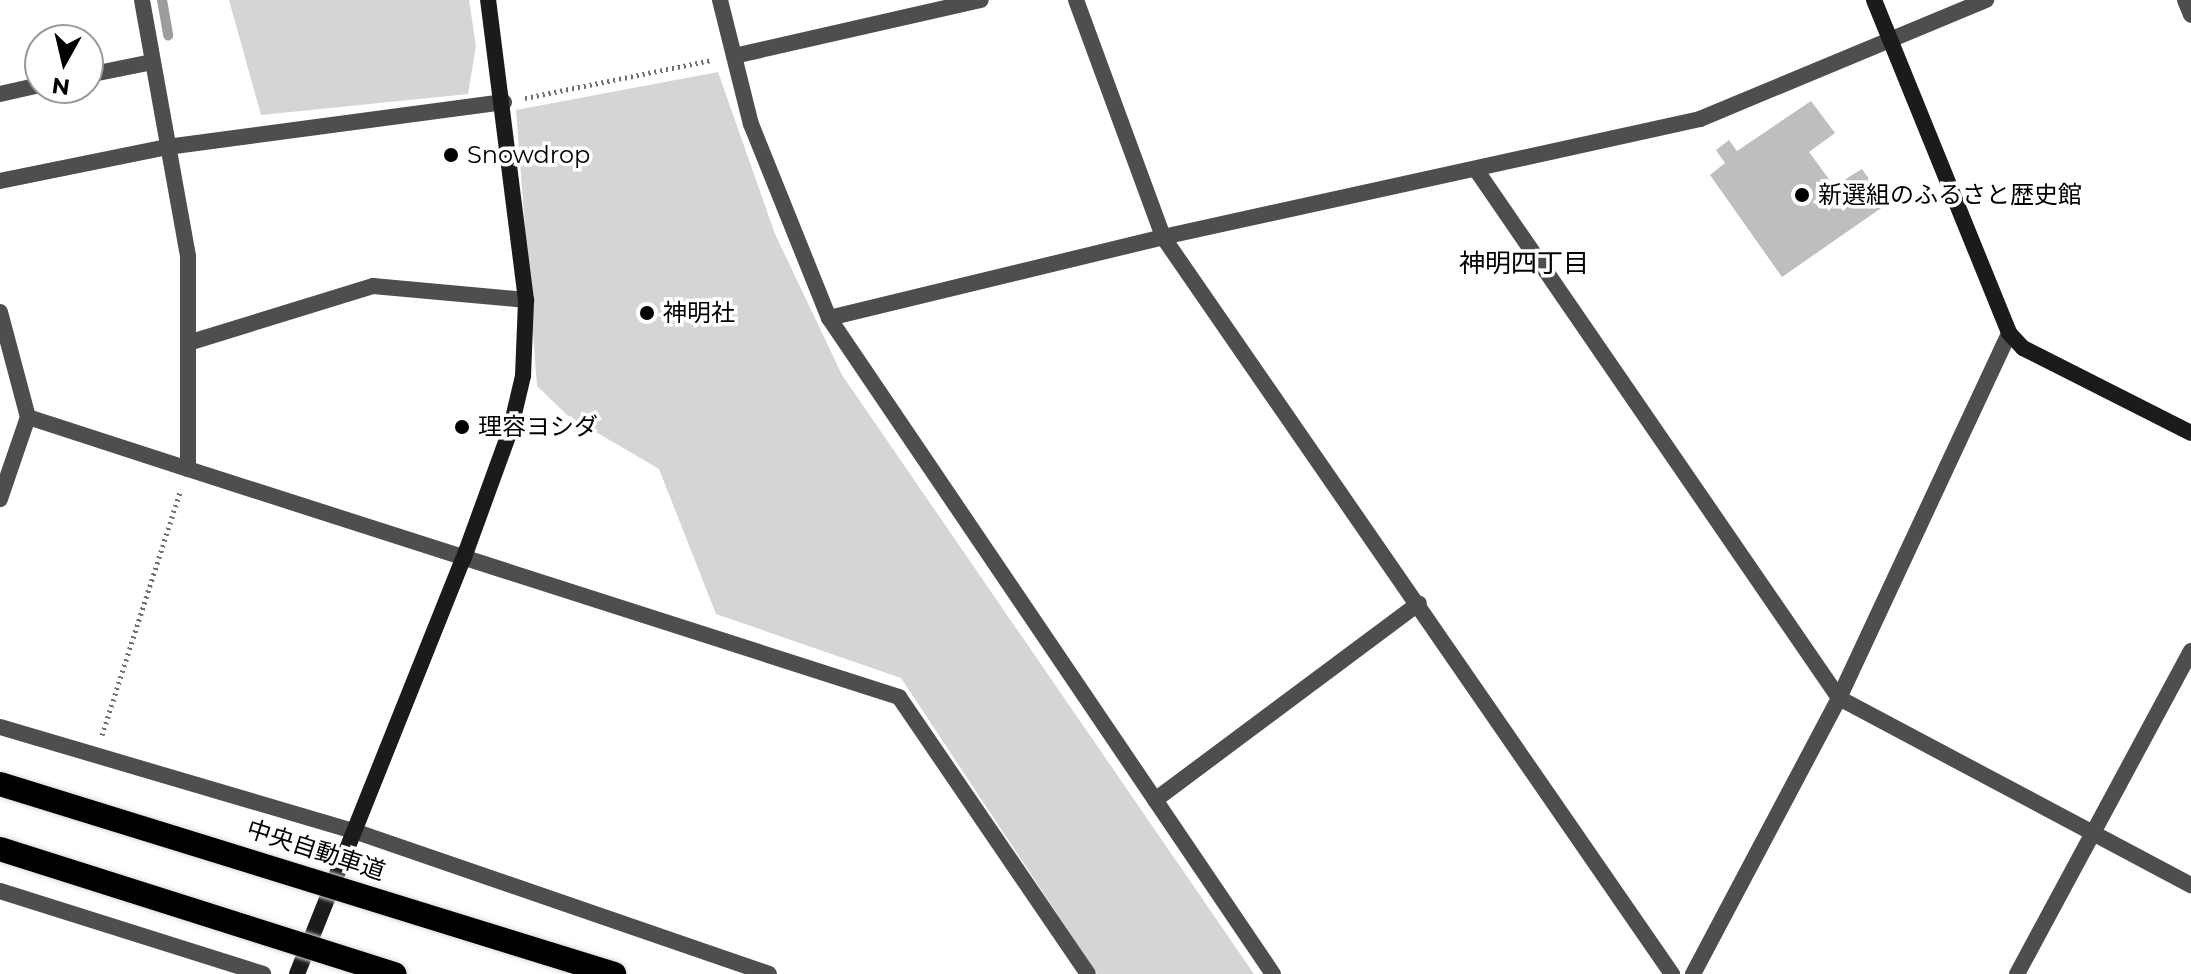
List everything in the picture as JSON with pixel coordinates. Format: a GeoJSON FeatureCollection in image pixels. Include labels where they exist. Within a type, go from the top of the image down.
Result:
{"type":"FeatureCollection","features":[{"type":"Feature","properties":{"kind":"highway","name":"中央自動車道"},"geometry":{"type":"LineString","coordinates":[[0,784],[614,974]]}},
{"type":"Feature","properties":{"kind":"highway"},"geometry":{"type":"LineString","coordinates":[[0,849],[395,974]]}},
{"type":"Feature","properties":{"kind":"street"},"geometry":{"type":"LineString","coordinates":[[142,0],[188,256],[188,469]]}},
{"type":"Feature","properties":{"kind":"street"},"geometry":{"type":"LineString","coordinates":[[297,974],[351,830],[463,560],[510,431],[523,376],[526,300],[504,102],[488,0]]}},
{"type":"Feature","properties":{"kind":"street"},"geometry":{"type":"LineString","coordinates":[[720,0],[751,124],[829,318],[1273,974]]}},
{"type":"Feature","properties":{"kind":"street"},"geometry":{"type":"LineString","coordinates":[[734,56],[981,0]]}},
{"type":"Feature","properties":{"kind":"street"},"geometry":{"type":"LineString","coordinates":[[1076,0],[1163,237],[1419,603],[1672,974]]}},
{"type":"Feature","properties":{"kind":"street"},"geometry":{"type":"LineString","coordinates":[[1874,0],[2009,333],[2023,348],[2191,433]]}},
{"type":"Feature","properties":{"kind":"street"},"geometry":{"type":"LineString","coordinates":[[829,318],[1163,237],[1477,171],[1700,119],[1986,0]]}},
{"type":"Feature","properties":{"kind":"street"},"geometry":{"type":"LineString","coordinates":[[2185,0],[2191,15]]}},
{"type":"Feature","properties":{"kind":"street"},"geometry":{"type":"LineString","coordinates":[[104,72],[152,62]]}},
{"type":"Feature","properties":{"kind":"street"},"geometry":{"type":"LineString","coordinates":[[0,94],[24,89]]}},
{"type":"Feature","properties":{"kind":"street"},"geometry":{"type":"LineString","coordinates":[[0,181],[167,147],[504,102]]}},
{"type":"Feature","properties":{"kind":"street"},"geometry":{"type":"LineString","coordinates":[[1477,171],[1839,698],[2191,885]]}},
{"type":"Feature","properties":{"kind":"street"},"geometry":{"type":"LineString","coordinates":[[188,343],[373,286],[526,300]]}},
{"type":"Feature","properties":{"kind":"street"},"geometry":{"type":"LineString","coordinates":[[0,312],[28,417],[0,499]]}},
{"type":"Feature","properties":{"kind":"street"},"geometry":{"type":"LineString","coordinates":[[1693,974],[1839,698],[2009,333]]}},
{"type":"Feature","properties":{"kind":"street"},"geometry":{"type":"LineString","coordinates":[[28,417],[463,560],[899,697],[1088,974]]}},
{"type":"Feature","properties":{"kind":"street"},"geometry":{"type":"LineString","coordinates":[[1155,800],[1419,603]]}},
{"type":"Feature","properties":{"kind":"street"},"geometry":{"type":"LineString","coordinates":[[2017,974],[2191,651]]}},
{"type":"Feature","properties":{"kind":"street"},"geometry":{"type":"LineString","coordinates":[[0,727],[351,830],[769,974]]}},
{"type":"Feature","properties":{"kind":"street"},"geometry":{"type":"LineString","coordinates":[[0,891],[263,974]]}},
{"type":"Feature","properties":{"kind":"path"},"geometry":{"type":"LineString","coordinates":[[504,102],[734,56]]}},
{"type":"Feature","properties":{"kind":"path"},"geometry":{"type":"LineString","coordinates":[[95,755],[188,469]]}},
{"type":"Feature","properties":{"kind":"shaded area"},"geometry":{"type":"Polygon","coordinates":[[[229,0],[469,0],[476,46],[468,94],[261,115],[229,0]]]}},
{"type":"Feature","properties":{"kind":"shaded area"},"geometry":{"type":"Polygon","coordinates":[[[718,72],[775,234],[842,375],[1254,974],[1097,974],[901,678],[716,614],[659,469],[567,415],[537,386],[516,110],[718,72]]]}},
{"type":"Feature","properties":{"kind":"building","name":"新選組のふるさと歴史館"},"geometry":{"type":"Polygon","coordinates":[[[1811,101],[1835,133],[1809,152],[1834,186],[1862,169],[1887,204],[1782,277],[1710,175],[1725,163],[1716,150],[1729,140],[1737,151],[1811,101]]]}},
{"type":"Feature","properties":{"kind":"waterway"},"geometry":{"type":"LineString","coordinates":[[162,0],[168,35]]}},
{"type":"Feature","properties":{"kind":"place","name":"Snowdrop"},"geometry":{"type":"Point","coordinates":[451,155]}},
{"type":"Feature","properties":{"kind":"place","name":"新選組のふるさと歴史館"},"geometry":{"type":"Point","coordinates":[1802,195]}},
{"type":"Feature","properties":{"kind":"place","name":"神明社"},"geometry":{"type":"Point","coordinates":[647,313]}},
{"type":"Feature","properties":{"kind":"place","name":"理容ヨシダ"},"geometry":{"type":"Point","coordinates":[462,427]}},
{"type":"Feature","properties":{"kind":"district","name":"神明四丁目"},"geometry":{"type":"Point","coordinates":[1524,264]}}]}
